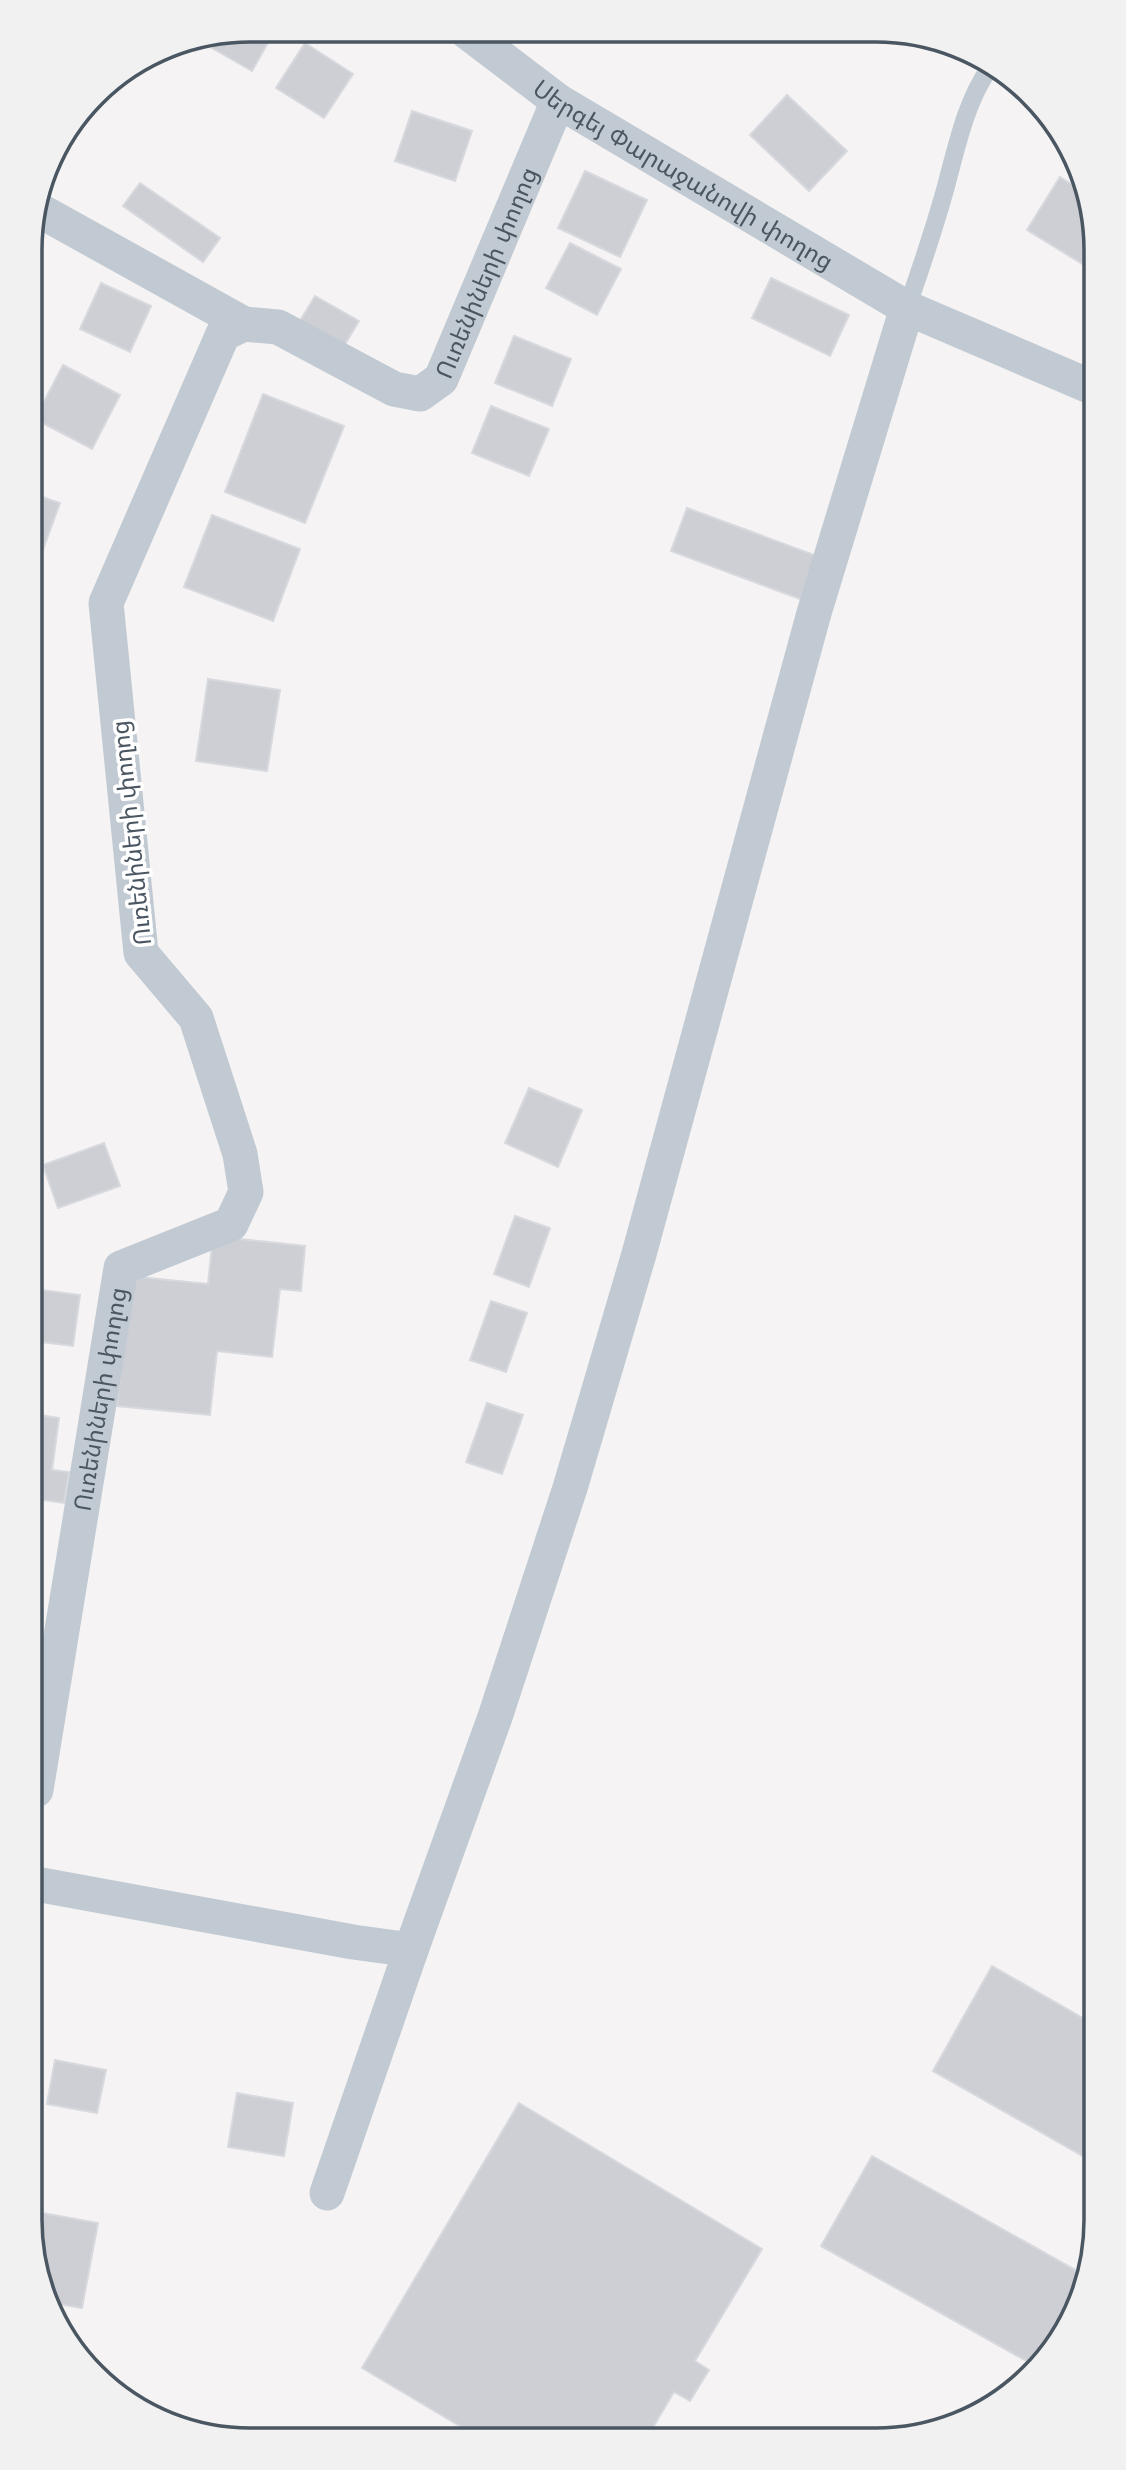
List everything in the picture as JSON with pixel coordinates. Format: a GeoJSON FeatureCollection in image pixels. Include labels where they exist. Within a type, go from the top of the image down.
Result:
{"type":"FeatureCollection","features":[{"type":"Feature","properties":{"kind":"street","name":"Սերգեյ Փարաջանովի փողոց"},"geometry":{"type":"LineString","coordinates":[[480,42],[558,101],[907,308],[1084,384]]}},
{"type":"Feature","properties":{"kind":"street","name":"Ուռենիների փողոց"},"geometry":{"type":"LineString","coordinates":[[42,1753],[121,1268],[230,1224],[246,1192],[240,1154],[196,1018],[141,953],[106,603],[223,334],[244,324],[278,327],[394,389],[420,394],[441,379],[558,101]]}},
{"type":"Feature","properties":{"kind":"street"},"geometry":{"type":"LineString","coordinates":[[46,214],[244,324]]}},
{"type":"Feature","properties":{"kind":"street"},"geometry":{"type":"LineString","coordinates":[[327,2193],[495,1717],[570,1489],[639,1254],[814,613],[907,308]]}},
{"type":"Feature","properties":{"kind":"street"},"geometry":{"type":"LineString","coordinates":[[42,1885],[353,1942],[411,1950]]}},
{"type":"Feature","properties":{"kind":"lane"},"geometry":{"type":"LineString","coordinates":[[907,308],[960,138],[979,83],[986,74]]}},
{"type":"Feature","properties":{"kind":"building"},"geometry":{"type":"Polygon","coordinates":[[[268,42],[252,71],[209,47],[268,42]]]}},
{"type":"Feature","properties":{"kind":"building"},"geometry":{"type":"Polygon","coordinates":[[[305,43],[353,74],[324,118],[276,88],[305,43]]]}},
{"type":"Feature","properties":{"kind":"building"},"geometry":{"type":"Polygon","coordinates":[[[787,95],[847,151],[809,191],[750,135],[787,95]]]}},
{"type":"Feature","properties":{"kind":"building"},"geometry":{"type":"Polygon","coordinates":[[[412,111],[472,131],[455,181],[395,161],[412,111]]]}},
{"type":"Feature","properties":{"kind":"building"},"geometry":{"type":"Polygon","coordinates":[[[585,171],[647,200],[620,257],[558,228],[585,171]]]}},
{"type":"Feature","properties":{"kind":"building"},"geometry":{"type":"Polygon","coordinates":[[[1060,177],[1073,185],[1077,196],[1082,223],[1084,265],[1027,230],[1060,177]]]}},
{"type":"Feature","properties":{"kind":"building"},"geometry":{"type":"Polygon","coordinates":[[[140,183],[220,238],[203,262],[123,206],[140,183]]]}},
{"type":"Feature","properties":{"kind":"building"},"geometry":{"type":"Polygon","coordinates":[[[570,243],[621,269],[597,315],[546,288],[570,243]]]}},
{"type":"Feature","properties":{"kind":"building"},"geometry":{"type":"Polygon","coordinates":[[[771,278],[849,315],[830,356],[752,318],[771,278]]]}},
{"type":"Feature","properties":{"kind":"building"},"geometry":{"type":"Polygon","coordinates":[[[101,283],[151,306],[130,352],[80,329],[101,283]]]}},
{"type":"Feature","properties":{"kind":"building"},"geometry":{"type":"Polygon","coordinates":[[[315,296],[359,321],[344,346],[300,321],[315,296]]]}},
{"type":"Feature","properties":{"kind":"building"},"geometry":{"type":"Polygon","coordinates":[[[514,336],[571,359],[552,406],[495,383],[514,336]]]}},
{"type":"Feature","properties":{"kind":"building"},"geometry":{"type":"Polygon","coordinates":[[[63,365],[120,395],[92,449],[42,423],[42,406],[63,365]]]}},
{"type":"Feature","properties":{"kind":"building"},"geometry":{"type":"Polygon","coordinates":[[[263,394],[344,426],[305,523],[225,492],[263,394]]]}},
{"type":"Feature","properties":{"kind":"building"},"geometry":{"type":"Polygon","coordinates":[[[491,406],[549,429],[529,476],[472,453],[491,406]]]}},
{"type":"Feature","properties":{"kind":"building"},"geometry":{"type":"Polygon","coordinates":[[[42,497],[60,503],[42,552],[42,497]]]}},
{"type":"Feature","properties":{"kind":"building"},"geometry":{"type":"Polygon","coordinates":[[[687,508],[817,556],[800,599],[671,551],[687,508]]]}},
{"type":"Feature","properties":{"kind":"building"},"geometry":{"type":"Polygon","coordinates":[[[212,515],[300,549],[273,621],[184,587],[212,515]]]}},
{"type":"Feature","properties":{"kind":"building"},"geometry":{"type":"Polygon","coordinates":[[[208,679],[280,690],[267,771],[196,761],[208,679]]]}},
{"type":"Feature","properties":{"kind":"building"},"geometry":{"type":"Polygon","coordinates":[[[529,1088],[582,1110],[558,1167],[505,1143],[529,1088]]]}},
{"type":"Feature","properties":{"kind":"building"},"geometry":{"type":"Polygon","coordinates":[[[104,1143],[120,1186],[58,1208],[43,1165],[104,1143]]]}},
{"type":"Feature","properties":{"kind":"building"},"geometry":{"type":"Polygon","coordinates":[[[515,1216],[550,1228],[529,1287],[494,1274],[515,1216]]]}},
{"type":"Feature","properties":{"kind":"building"},"geometry":{"type":"Polygon","coordinates":[[[213,1236],[305,1246],[301,1291],[280,1289],[272,1357],[217,1351],[210,1415],[117,1406],[130,1276],[208,1284],[213,1236]]]}},
{"type":"Feature","properties":{"kind":"building"},"geometry":{"type":"Polygon","coordinates":[[[42,1290],[80,1295],[73,1346],[42,1342],[42,1290]]]}},
{"type":"Feature","properties":{"kind":"building"},"geometry":{"type":"Polygon","coordinates":[[[491,1301],[527,1313],[506,1372],[470,1360],[491,1301]]]}},
{"type":"Feature","properties":{"kind":"building"},"geometry":{"type":"Polygon","coordinates":[[[487,1403],[523,1415],[502,1474],[466,1462],[487,1403]]]}},
{"type":"Feature","properties":{"kind":"building"},"geometry":{"type":"Polygon","coordinates":[[[42,1415],[59,1418],[52,1470],[69,1472],[64,1503],[42,1500],[42,1415]]]}},
{"type":"Feature","properties":{"kind":"building"},"geometry":{"type":"Polygon","coordinates":[[[992,1966],[1084,2019],[1084,2157],[933,2071],[992,1966]]]}},
{"type":"Feature","properties":{"kind":"building"},"geometry":{"type":"Polygon","coordinates":[[[55,2060],[106,2070],[97,2113],[47,2104],[55,2060]]]}},
{"type":"Feature","properties":{"kind":"building"},"geometry":{"type":"Polygon","coordinates":[[[237,2093],[293,2103],[284,2156],[228,2147],[237,2093]]]}},
{"type":"Feature","properties":{"kind":"building"},"geometry":{"type":"Polygon","coordinates":[[[519,2103],[762,2249],[695,2361],[709,2370],[690,2401],[674,2392],[653,2428],[463,2428],[362,2368],[519,2103]]]}},
{"type":"Feature","properties":{"kind":"building"},"geometry":{"type":"Polygon","coordinates":[[[872,2156],[1078,2271],[1056,2324],[1027,2362],[821,2246],[872,2156]]]}},
{"type":"Feature","properties":{"kind":"building"},"geometry":{"type":"Polygon","coordinates":[[[42,2213],[98,2223],[82,2308],[60,2304],[58,2299],[49,2274],[42,2213]]]}}]}
